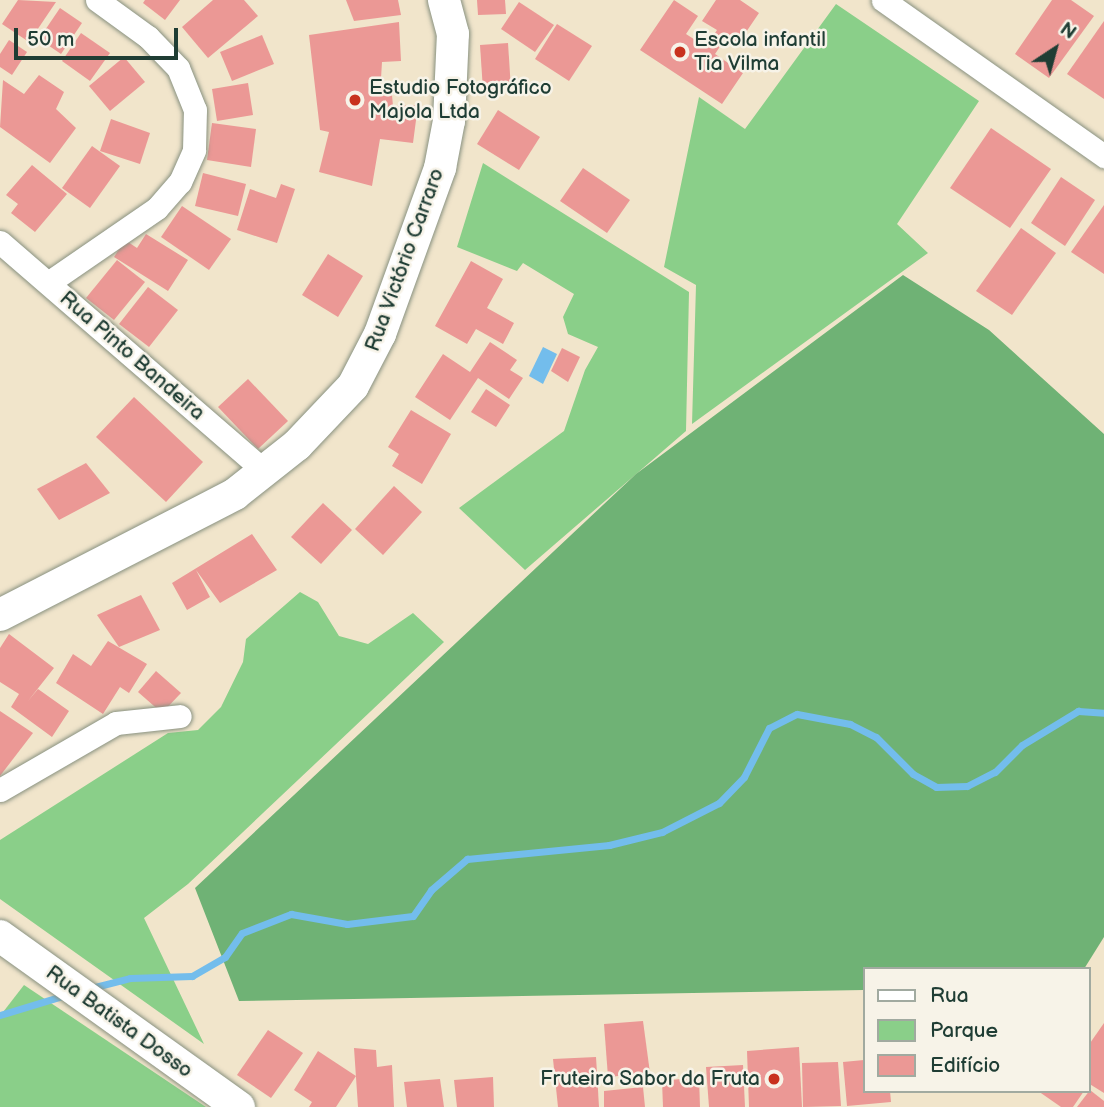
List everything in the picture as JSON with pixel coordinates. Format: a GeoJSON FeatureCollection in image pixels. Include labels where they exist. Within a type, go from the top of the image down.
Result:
{"type":"FeatureCollection","features":[{"type":"Feature","properties":{"kind":"main road","name":"Rua Victório Carraro"},"geometry":{"type":"LineString","coordinates":[[0,615],[183,522],[264,471],[335,408],[368,362],[440,168],[449,121],[453,34],[444,0]]}},
{"type":"Feature","properties":{"kind":"main road","name":"Rua Batista Dosso"},"geometry":{"type":"LineString","coordinates":[[0,936],[239,1107]]}},
{"type":"Feature","properties":{"kind":"street"},"geometry":{"type":"LineString","coordinates":[[48,283],[157,208],[180,182],[194,150],[195,110],[178,68],[148,37],[97,0]]}},
{"type":"Feature","properties":{"kind":"street"},"geometry":{"type":"LineString","coordinates":[[883,0],[1104,156]]}},
{"type":"Feature","properties":{"kind":"street","name":"Rua Pinto Bandeira"},"geometry":{"type":"LineString","coordinates":[[0,242],[264,471]]}},
{"type":"Feature","properties":{"kind":"street"},"geometry":{"type":"LineString","coordinates":[[0,790],[116,723],[180,716]]}},
{"type":"Feature","properties":{"kind":"green space"},"geometry":{"type":"Polygon","coordinates":[[[836,4],[979,101],[897,224],[928,253],[692,424],[696,285],[664,267],[699,97],[745,129],[836,4]]]}},
{"type":"Feature","properties":{"kind":"green space"},"geometry":{"type":"Polygon","coordinates":[[[483,163],[689,292],[686,431],[525,570],[459,508],[564,431],[585,370],[598,347],[568,334],[563,317],[574,294],[523,263],[517,271],[457,247],[483,163]]]}},
{"type":"Feature","properties":{"kind":"green space"},"geometry":{"type":"Polygon","coordinates":[[[903,275],[989,330],[1104,434],[1104,937],[1085,967],[862,967],[862,990],[239,1001],[195,888],[636,474],[903,275]]]}},
{"type":"Feature","properties":{"kind":"green space"},"geometry":{"type":"Polygon","coordinates":[[[300,592],[318,602],[339,636],[368,644],[413,613],[444,642],[188,884],[144,918],[204,1044],[0,899],[0,840],[168,733],[198,730],[221,707],[243,662],[246,639],[300,592]]]}},
{"type":"Feature","properties":{"kind":"green space"},"geometry":{"type":"Polygon","coordinates":[[[24,985],[206,1107],[0,1107],[0,1016],[24,985]]]}},
{"type":"Feature","properties":{"kind":"water"},"geometry":{"type":"Polygon","coordinates":[[[543,347],[557,354],[543,384],[529,376],[543,347]]]}},
{"type":"Feature","properties":{"kind":"building"},"geometry":{"type":"Polygon","coordinates":[[[18,0],[56,2],[29,42],[2,24],[18,0]]]}},
{"type":"Feature","properties":{"kind":"building"},"geometry":{"type":"Polygon","coordinates":[[[145,0],[180,0],[165,20],[143,3],[145,0]]]}},
{"type":"Feature","properties":{"kind":"building"},"geometry":{"type":"Polygon","coordinates":[[[213,0],[244,0],[258,16],[208,58],[182,27],[213,0]]]}},
{"type":"Feature","properties":{"kind":"building"},"geometry":{"type":"Polygon","coordinates":[[[346,0],[398,0],[401,15],[354,21],[346,0]]]}},
{"type":"Feature","properties":{"kind":"building"},"geometry":{"type":"Polygon","coordinates":[[[477,0],[505,0],[506,14],[478,15],[477,0]]]}},
{"type":"Feature","properties":{"kind":"building","name":"Escola infantil Tia Vilma"},"geometry":{"type":"Polygon","coordinates":[[[674,0],[698,16],[686,34],[706,47],[717,30],[702,21],[716,0],[740,0],[759,13],[738,44],[727,36],[715,54],[743,73],[722,104],[640,50],[674,0]]]}},
{"type":"Feature","properties":{"kind":"building"},"geometry":{"type":"Polygon","coordinates":[[[1052,0],[1071,0],[1094,16],[1049,78],[1015,54],[1052,0]]]}},
{"type":"Feature","properties":{"kind":"building"},"geometry":{"type":"Polygon","coordinates":[[[519,2],[554,25],[535,52],[501,29],[519,2]]]}},
{"type":"Feature","properties":{"kind":"building"},"geometry":{"type":"Polygon","coordinates":[[[60,8],[82,23],[61,54],[39,39],[60,8]]]}},
{"type":"Feature","properties":{"kind":"building"},"geometry":{"type":"Polygon","coordinates":[[[1104,21],[1104,99],[1067,74],[1104,21]]]}},
{"type":"Feature","properties":{"kind":"building","name":"Estudio Fotográfico Majola Ltda"},"geometry":{"type":"Polygon","coordinates":[[[399,22],[401,61],[382,62],[380,95],[392,95],[393,106],[418,105],[413,143],[380,139],[372,186],[319,172],[329,132],[320,130],[309,35],[399,22]]]}},
{"type":"Feature","properties":{"kind":"building"},"geometry":{"type":"Polygon","coordinates":[[[557,24],[592,46],[569,81],[535,59],[557,24]]]}},
{"type":"Feature","properties":{"kind":"building"},"geometry":{"type":"Polygon","coordinates":[[[81,33],[110,53],[90,81],[62,61],[81,33]]]}},
{"type":"Feature","properties":{"kind":"building"},"geometry":{"type":"Polygon","coordinates":[[[262,35],[274,64],[232,81],[220,52],[262,35]]]}},
{"type":"Feature","properties":{"kind":"building"},"geometry":{"type":"Polygon","coordinates":[[[9,40],[27,52],[12,75],[0,67],[0,54],[9,40]]]}},
{"type":"Feature","properties":{"kind":"building"},"geometry":{"type":"Polygon","coordinates":[[[508,43],[511,89],[483,90],[480,45],[508,43]]]}},
{"type":"Feature","properties":{"kind":"building"},"geometry":{"type":"Polygon","coordinates":[[[124,57],[145,82],[110,111],[89,86],[124,57]]]}},
{"type":"Feature","properties":{"kind":"building"},"geometry":{"type":"Polygon","coordinates":[[[39,75],[64,92],[56,109],[76,128],[50,163],[0,127],[3,80],[24,94],[39,75]]]}},
{"type":"Feature","properties":{"kind":"building"},"geometry":{"type":"Polygon","coordinates":[[[248,83],[253,115],[217,121],[212,89],[248,83]]]}},
{"type":"Feature","properties":{"kind":"building"},"geometry":{"type":"Polygon","coordinates":[[[498,110],[540,137],[519,170],[477,144],[498,110]]]}},
{"type":"Feature","properties":{"kind":"building"},"geometry":{"type":"Polygon","coordinates":[[[111,119],[150,133],[140,164],[100,151],[111,119]]]}},
{"type":"Feature","properties":{"kind":"building"},"geometry":{"type":"Polygon","coordinates":[[[212,123],[256,129],[251,167],[207,160],[212,123]]]}},
{"type":"Feature","properties":{"kind":"building"},"geometry":{"type":"Polygon","coordinates":[[[991,128],[1051,169],[1010,228],[950,188],[991,128]]]}},
{"type":"Feature","properties":{"kind":"building"},"geometry":{"type":"Polygon","coordinates":[[[92,146],[120,166],[90,208],[62,188],[92,146]]]}},
{"type":"Feature","properties":{"kind":"building"},"geometry":{"type":"Polygon","coordinates":[[[32,165],[67,194],[35,232],[11,213],[18,204],[6,195],[32,165]]]}},
{"type":"Feature","properties":{"kind":"building"},"geometry":{"type":"Polygon","coordinates":[[[583,168],[630,200],[607,233],[560,201],[583,168]]]}},
{"type":"Feature","properties":{"kind":"building"},"geometry":{"type":"Polygon","coordinates":[[[203,173],[246,184],[238,216],[195,206],[203,173]]]}},
{"type":"Feature","properties":{"kind":"building"},"geometry":{"type":"Polygon","coordinates":[[[1061,177],[1095,200],[1065,246],[1031,223],[1061,177]]]}},
{"type":"Feature","properties":{"kind":"building"},"geometry":{"type":"Polygon","coordinates":[[[281,184],[295,189],[277,243],[237,230],[250,189],[276,198],[281,184]]]}},
{"type":"Feature","properties":{"kind":"building"},"geometry":{"type":"Polygon","coordinates":[[[1104,205],[1104,274],[1071,252],[1104,205]]]}},
{"type":"Feature","properties":{"kind":"building"},"geometry":{"type":"Polygon","coordinates":[[[182,206],[231,239],[209,270],[161,237],[182,206]]]}},
{"type":"Feature","properties":{"kind":"building"},"geometry":{"type":"Polygon","coordinates":[[[1021,228],[1056,253],[1012,315],[976,291],[1021,228]]]}},
{"type":"Feature","properties":{"kind":"building"},"geometry":{"type":"Polygon","coordinates":[[[146,234],[188,260],[168,291],[114,257],[125,240],[137,248],[146,234]]]}},
{"type":"Feature","properties":{"kind":"building"},"geometry":{"type":"Polygon","coordinates":[[[328,254],[363,276],[338,317],[302,295],[328,254]]]}},
{"type":"Feature","properties":{"kind":"building"},"geometry":{"type":"Polygon","coordinates":[[[117,260],[145,282],[114,320],[86,298],[117,260]]]}},
{"type":"Feature","properties":{"kind":"building"},"geometry":{"type":"Polygon","coordinates":[[[471,261],[503,279],[487,308],[514,323],[503,344],[476,329],[467,344],[435,326],[471,261]]]}},
{"type":"Feature","properties":{"kind":"building"},"geometry":{"type":"Polygon","coordinates":[[[148,287],[178,310],[149,347],[119,324],[148,287]]]}},
{"type":"Feature","properties":{"kind":"building"},"geometry":{"type":"Polygon","coordinates":[[[490,342],[517,360],[510,370],[523,378],[509,399],[478,378],[450,420],[415,397],[443,354],[470,372],[490,342]]]}},
{"type":"Feature","properties":{"kind":"building"},"geometry":{"type":"Polygon","coordinates":[[[562,348],[580,357],[568,382],[551,371],[562,348]]]}},
{"type":"Feature","properties":{"kind":"building"},"geometry":{"type":"Polygon","coordinates":[[[248,379],[288,421],[258,449],[218,407],[248,379]]]}},
{"type":"Feature","properties":{"kind":"building"},"geometry":{"type":"Polygon","coordinates":[[[486,389],[510,405],[496,427],[471,412],[486,389]]]}},
{"type":"Feature","properties":{"kind":"building"},"geometry":{"type":"Polygon","coordinates":[[[134,397],[203,462],[166,502],[96,437],[134,397]]]}},
{"type":"Feature","properties":{"kind":"building"},"geometry":{"type":"Polygon","coordinates":[[[411,410],[451,434],[422,484],[392,466],[399,454],[388,447],[411,410]]]}},
{"type":"Feature","properties":{"kind":"building"},"geometry":{"type":"Polygon","coordinates":[[[86,463],[110,493],[59,520],[37,489],[86,463]]]}},
{"type":"Feature","properties":{"kind":"building"},"geometry":{"type":"Polygon","coordinates":[[[394,486],[422,512],[383,555],[355,529],[394,486]]]}},
{"type":"Feature","properties":{"kind":"building"},"geometry":{"type":"Polygon","coordinates":[[[323,503],[352,530],[321,564],[291,537],[323,503]]]}},
{"type":"Feature","properties":{"kind":"building"},"geometry":{"type":"Polygon","coordinates":[[[252,534],[277,570],[220,603],[196,570],[210,597],[187,610],[172,583],[252,534]]]}},
{"type":"Feature","properties":{"kind":"building"},"geometry":{"type":"Polygon","coordinates":[[[141,595],[160,630],[119,647],[97,615],[141,595]]]}},
{"type":"Feature","properties":{"kind":"building"},"geometry":{"type":"Polygon","coordinates":[[[9,634],[54,668],[28,701],[38,689],[69,711],[52,737],[11,707],[19,694],[0,682],[0,648],[9,634]]]}},
{"type":"Feature","properties":{"kind":"building"},"geometry":{"type":"Polygon","coordinates":[[[108,641],[147,664],[129,693],[120,687],[103,714],[56,683],[73,654],[91,666],[108,641]]]}},
{"type":"Feature","properties":{"kind":"building"},"geometry":{"type":"Polygon","coordinates":[[[156,671],[181,693],[162,713],[138,692],[156,671]]]}},
{"type":"Feature","properties":{"kind":"building"},"geometry":{"type":"Polygon","coordinates":[[[0,711],[33,733],[0,776],[0,711]]]}},
{"type":"Feature","properties":{"kind":"building"},"geometry":{"type":"Polygon","coordinates":[[[643,1021],[650,1073],[608,1077],[604,1024],[643,1021]]]}},
{"type":"Feature","properties":{"kind":"building"},"geometry":{"type":"Polygon","coordinates":[[[1104,1023],[1104,1093],[1090,1084],[1090,1043],[1104,1023]]]}},
{"type":"Feature","properties":{"kind":"building"},"geometry":{"type":"Polygon","coordinates":[[[268,1030],[303,1053],[271,1098],[237,1075],[268,1030]]]}},
{"type":"Feature","properties":{"kind":"building","name":"Fruteira Sabor da Fruta"},"geometry":{"type":"Polygon","coordinates":[[[799,1047],[802,1107],[749,1107],[747,1051],[799,1047]]]}},
{"type":"Feature","properties":{"kind":"building"},"geometry":{"type":"Polygon","coordinates":[[[354,1048],[376,1050],[377,1067],[392,1065],[394,1107],[358,1107],[354,1048]]]}},
{"type":"Feature","properties":{"kind":"building"},"geometry":{"type":"Polygon","coordinates":[[[318,1051],[356,1076],[336,1107],[309,1107],[312,1102],[294,1090],[318,1051]]]}},
{"type":"Feature","properties":{"kind":"building"},"geometry":{"type":"Polygon","coordinates":[[[596,1057],[599,1107],[558,1107],[553,1059],[596,1057]]]}},
{"type":"Feature","properties":{"kind":"building"},"geometry":{"type":"Polygon","coordinates":[[[862,1060],[862,1093],[890,1093],[891,1102],[847,1106],[843,1062],[862,1060]]]}},
{"type":"Feature","properties":{"kind":"building"},"geometry":{"type":"Polygon","coordinates":[[[838,1062],[841,1106],[803,1107],[802,1063],[838,1062]]]}},
{"type":"Feature","properties":{"kind":"building"},"geometry":{"type":"Polygon","coordinates":[[[743,1065],[745,1107],[709,1107],[706,1067],[743,1065]]]}},
{"type":"Feature","properties":{"kind":"building"},"geometry":{"type":"Polygon","coordinates":[[[493,1077],[494,1107],[457,1107],[454,1080],[493,1077]]]}},
{"type":"Feature","properties":{"kind":"building"},"geometry":{"type":"Polygon","coordinates":[[[699,1077],[700,1107],[663,1107],[662,1081],[699,1077]]]}},
{"type":"Feature","properties":{"kind":"building"},"geometry":{"type":"Polygon","coordinates":[[[440,1079],[444,1107],[407,1107],[404,1082],[440,1079]]]}},
{"type":"Feature","properties":{"kind":"building"},"geometry":{"type":"Polygon","coordinates":[[[643,1087],[645,1107],[604,1107],[604,1091],[643,1087]]]}},
{"type":"Feature","properties":{"kind":"building"},"geometry":{"type":"Polygon","coordinates":[[[1090,1090],[1104,1101],[1104,1107],[1077,1107],[1090,1090]]]}},
{"type":"Feature","properties":{"kind":"building"},"geometry":{"type":"Polygon","coordinates":[[[1041,1093],[1083,1093],[1073,1107],[1061,1107],[1041,1093]]]}},
{"type":"Feature","properties":{"kind":"waterway"},"geometry":{"type":"LineString","coordinates":[[91,988],[130,978],[192,976],[225,957],[242,933],[291,914],[347,924],[413,916],[431,890],[467,859],[609,845],[662,832],[719,803],[744,777],[769,728],[797,714],[850,724],[876,737],[913,774],[936,787],[967,786],[995,772],[1022,745],[1078,711],[1104,713]]}},
{"type":"Feature","properties":{"kind":"waterway"},"geometry":{"type":"LineString","coordinates":[[0,1015],[66,995]]}},
{"type":"Feature","properties":{"kind":"place","name":"Escola infantil Tia Vilma"},"geometry":{"type":"Point","coordinates":[680,52]}},
{"type":"Feature","properties":{"kind":"place","name":"Estudio Fotográfico Majola Ltda"},"geometry":{"type":"Point","coordinates":[355,100]}},
{"type":"Feature","properties":{"kind":"place","name":"Fruteira Sabor da Fruta"},"geometry":{"type":"Point","coordinates":[774,1079]}}]}
